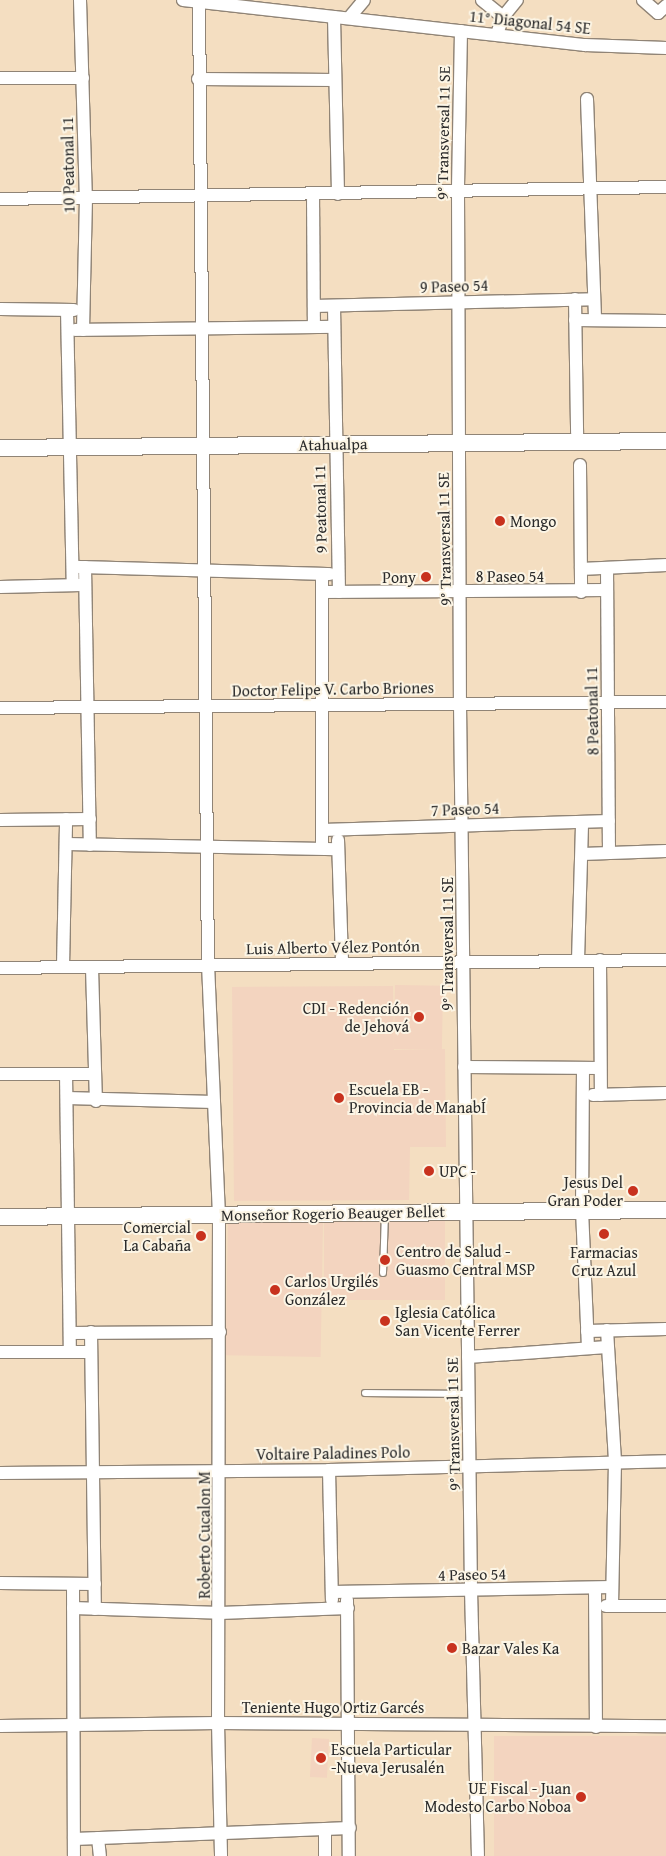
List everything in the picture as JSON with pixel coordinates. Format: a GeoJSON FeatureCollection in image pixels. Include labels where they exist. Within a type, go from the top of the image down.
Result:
{"type":"FeatureCollection","features":[{"type":"Feature","properties":{"kind":"street","name":"10 Peatonal 11"},"geometry":{"type":"LineString","coordinates":[[80,0],[86,198],[83,330]]}},
{"type":"Feature","properties":{"kind":"street","name":"11° Diagonal 54 SE"},"geometry":{"type":"LineString","coordinates":[[183,0],[586,44],[666,48]]}},
{"type":"Feature","properties":{"kind":"street"},"geometry":{"type":"LineString","coordinates":[[349,18],[364,0]]}},
{"type":"Feature","properties":{"kind":"street"},"geometry":{"type":"LineString","coordinates":[[482,0],[503,17]]}},
{"type":"Feature","properties":{"kind":"street"},"geometry":{"type":"LineString","coordinates":[[497,34],[503,17],[517,0]]}},
{"type":"Feature","properties":{"kind":"street"},"geometry":{"type":"LineString","coordinates":[[643,0],[662,9]]}},
{"type":"Feature","properties":{"kind":"street"},"geometry":{"type":"LineString","coordinates":[[198,1],[208,964],[219,1214]]}},
{"type":"Feature","properties":{"kind":"street"},"geometry":{"type":"LineString","coordinates":[[334,16],[338,194]]}},
{"type":"Feature","properties":{"kind":"street","name":"9° Transversal 11 SE"},"geometry":{"type":"LineString","coordinates":[[461,31],[458,192],[460,704],[471,1590],[478,1856]]}},
{"type":"Feature","properties":{"kind":"street"},"geometry":{"type":"LineString","coordinates":[[0,78],[83,78]]}},
{"type":"Feature","properties":{"kind":"street"},"geometry":{"type":"LineString","coordinates":[[198,79],[335,80]]}},
{"type":"Feature","properties":{"kind":"street"},"geometry":{"type":"LineString","coordinates":[[588,99],[595,320]]}},
{"type":"Feature","properties":{"kind":"street"},"geometry":{"type":"LineString","coordinates":[[0,199],[666,187]]}},
{"type":"Feature","properties":{"kind":"street"},"geometry":{"type":"LineString","coordinates":[[313,194],[314,327]]}},
{"type":"Feature","properties":{"kind":"street"},"geometry":{"type":"LineString","coordinates":[[575,299],[577,433]]}},
{"type":"Feature","properties":{"kind":"street","name":"9 Paseo 54"},"geometry":{"type":"LineString","coordinates":[[314,306],[594,299]]}},
{"type":"Feature","properties":{"kind":"street","name":"9 Peatonal 11"},"geometry":{"type":"LineString","coordinates":[[334,306],[339,592]]}},
{"type":"Feature","properties":{"kind":"street"},"geometry":{"type":"LineString","coordinates":[[0,309],[82,310]]}},
{"type":"Feature","properties":{"kind":"street"},"geometry":{"type":"LineString","coordinates":[[67,310],[68,446],[79,567],[88,707],[90,845]]}},
{"type":"Feature","properties":{"kind":"street"},"geometry":{"type":"LineString","coordinates":[[575,320],[666,321]]}},
{"type":"Feature","properties":{"kind":"street"},"geometry":{"type":"LineString","coordinates":[[68,331],[333,327]]}},
{"type":"Feature","properties":{"kind":"street","name":"Atahualpa"},"geometry":{"type":"LineString","coordinates":[[0,448],[666,441]]}},
{"type":"Feature","properties":{"kind":"street"},"geometry":{"type":"LineString","coordinates":[[580,465],[582,592]]}},
{"type":"Feature","properties":{"kind":"street"},"geometry":{"type":"LineString","coordinates":[[581,569],[666,565]]}},
{"type":"Feature","properties":{"kind":"street"},"geometry":{"type":"LineString","coordinates":[[79,567],[338,575]]}},
{"type":"Feature","properties":{"kind":"street","name":"8 Peatonal 11"},"geometry":{"type":"LineString","coordinates":[[607,568],[609,853]]}},
{"type":"Feature","properties":{"kind":"street","name":"9 Peatonal 11"},"geometry":{"type":"LineString","coordinates":[[322,574],[322,848]]}},
{"type":"Feature","properties":{"kind":"street"},"geometry":{"type":"LineString","coordinates":[[0,587],[79,585]]}},
{"type":"Feature","properties":{"kind":"street","name":"8 Paseo 54"},"geometry":{"type":"LineString","coordinates":[[322,592],[582,592],[606,590]]}},
{"type":"Feature","properties":{"kind":"street","name":"Doctor Felipe V. Carbo Briones"},"geometry":{"type":"LineString","coordinates":[[0,708],[666,702]]}},
{"type":"Feature","properties":{"kind":"street"},"geometry":{"type":"LineString","coordinates":[[63,966],[66,819]]}},
{"type":"Feature","properties":{"kind":"street"},"geometry":{"type":"LineString","coordinates":[[0,820],[90,819]]}},
{"type":"Feature","properties":{"kind":"street","name":"7 Paseo 54"},"geometry":{"type":"LineString","coordinates":[[322,830],[609,821]]}},
{"type":"Feature","properties":{"kind":"street"},"geometry":{"type":"LineString","coordinates":[[578,960],[582,822]]}},
{"type":"Feature","properties":{"kind":"street"},"geometry":{"type":"LineString","coordinates":[[338,830],[342,963]]}},
{"type":"Feature","properties":{"kind":"street"},"geometry":{"type":"LineString","coordinates":[[66,844],[338,848]]}},
{"type":"Feature","properties":{"kind":"street"},"geometry":{"type":"LineString","coordinates":[[582,854],[666,850]]}},
{"type":"Feature","properties":{"kind":"street"},"geometry":{"type":"LineString","coordinates":[[600,960],[601,1095]]}},
{"type":"Feature","properties":{"kind":"street","name":"Luis Alberto Vélez Pontón"},"geometry":{"type":"LineString","coordinates":[[0,968],[63,966],[92,968],[208,964],[666,960]]}},
{"type":"Feature","properties":{"kind":"street"},"geometry":{"type":"LineString","coordinates":[[92,968],[96,1100]]}},
{"type":"Feature","properties":{"kind":"street"},"geometry":{"type":"LineString","coordinates":[[464,1067],[600,1068]]}},
{"type":"Feature","properties":{"kind":"street"},"geometry":{"type":"LineString","coordinates":[[583,1068],[582,1210],[588,1346]]}},
{"type":"Feature","properties":{"kind":"street"},"geometry":{"type":"LineString","coordinates":[[0,1074],[95,1074]]}},
{"type":"Feature","properties":{"kind":"street"},"geometry":{"type":"LineString","coordinates":[[66,1074],[70,1352]]}},
{"type":"Feature","properties":{"kind":"street"},"geometry":{"type":"LineString","coordinates":[[583,1095],[666,1093]]}},
{"type":"Feature","properties":{"kind":"street"},"geometry":{"type":"LineString","coordinates":[[67,1098],[214,1102]]}},
{"type":"Feature","properties":{"kind":"street","name":"Monseñor Rogerio Beauger Bellet"},"geometry":{"type":"LineString","coordinates":[[0,1217],[666,1210]]}},
{"type":"Feature","properties":{"kind":"street","name":"Roberto Cucalon M"},"geometry":{"type":"LineString","coordinates":[[219,1214],[220,1613],[218,1724],[221,1856]]}},
{"type":"Feature","properties":{"kind":"street"},"geometry":{"type":"LineString","coordinates":[[587,1331],[666,1329]]}},
{"type":"Feature","properties":{"kind":"street"},"geometry":{"type":"LineString","coordinates":[[607,1330],[614,1462],[612,1606]]}},
{"type":"Feature","properties":{"kind":"street"},"geometry":{"type":"LineString","coordinates":[[70,1332],[220,1332]]}},
{"type":"Feature","properties":{"kind":"street"},"geometry":{"type":"LineString","coordinates":[[91,1332],[95,1609]]}},
{"type":"Feature","properties":{"kind":"street"},"geometry":{"type":"LineString","coordinates":[[468,1357],[588,1346],[607,1347]]}},
{"type":"Feature","properties":{"kind":"street"},"geometry":{"type":"LineString","coordinates":[[0,1352],[91,1352]]}},
{"type":"Feature","properties":{"kind":"street","name":"Voltaire Paladines Polo"},"geometry":{"type":"LineString","coordinates":[[0,1473],[329,1470],[666,1461]]}},
{"type":"Feature","properties":{"kind":"street"},"geometry":{"type":"LineString","coordinates":[[329,1470],[332,1608]]}},
{"type":"Feature","properties":{"kind":"street"},"geometry":{"type":"LineString","coordinates":[[0,1583],[95,1584]]}},
{"type":"Feature","properties":{"kind":"street"},"geometry":{"type":"LineString","coordinates":[[73,1584],[74,1856]]}},
{"type":"Feature","properties":{"kind":"street","name":"4 Paseo 54"},"geometry":{"type":"LineString","coordinates":[[332,1592],[612,1587]]}},
{"type":"Feature","properties":{"kind":"street"},"geometry":{"type":"LineString","coordinates":[[595,1588],[596,1727]]}},
{"type":"Feature","properties":{"kind":"street"},"geometry":{"type":"LineString","coordinates":[[347,1593],[350,1856]]}},
{"type":"Feature","properties":{"kind":"street"},"geometry":{"type":"LineString","coordinates":[[596,1606],[666,1606]]}},
{"type":"Feature","properties":{"kind":"street"},"geometry":{"type":"LineString","coordinates":[[73,1608],[220,1613],[348,1608]]}},
{"type":"Feature","properties":{"kind":"street","name":"Teniente Hugo Ortiz Garcés"},"geometry":{"type":"LineString","coordinates":[[0,1726],[476,1724],[596,1727],[666,1726]]}},
{"type":"Feature","properties":{"kind":"street"},"geometry":{"type":"LineString","coordinates":[[74,1839],[350,1828]]}},
{"type":"Feature","properties":{"kind":"street"},"geometry":{"type":"LineString","coordinates":[[325,1829],[325,1856]]}},
{"type":"Feature","properties":{"kind":"street"},"geometry":{"type":"LineString","coordinates":[[98,1838],[100,1856]]}},
{"type":"Feature","properties":{"kind":"lane"},"geometry":{"type":"LineString","coordinates":[[383,1273],[385,1213]]}},
{"type":"Feature","properties":{"kind":"lane"},"geometry":{"type":"LineString","coordinates":[[365,1393],[468,1394]]}},
{"type":"Feature","properties":{"kind":"shaded area","name":"CDI - Redención de Jehová"},"geometry":{"type":"Polygon","coordinates":[[[395,985],[443,986],[442,1050],[394,1049],[395,985]]]}},
{"type":"Feature","properties":{"kind":"shaded area","name":"Escuela EB - Provincia de ManabÍ"},"geometry":{"type":"Polygon","coordinates":[[[393,986],[394,1050],[445,1049],[446,1147],[410,1147],[409,1200],[234,1201],[232,987],[393,986]]]}},
{"type":"Feature","properties":{"kind":"shaded area","name":"Carlos Urgilés González"},"geometry":{"type":"Polygon","coordinates":[[[228,1219],[323,1221],[321,1357],[226,1355],[228,1219]]]}},
{"type":"Feature","properties":{"kind":"shaded area","name":"Centro de Salud - Guasmo Central MSP"},"geometry":{"type":"Polygon","coordinates":[[[324,1220],[445,1220],[445,1300],[324,1300],[324,1220]]]}},
{"type":"Feature","properties":{"kind":"shaded area","name":"UE Fiscal - Juan Modesto Carbo Noboa"},"geometry":{"type":"Polygon","coordinates":[[[494,1736],[666,1736],[666,1856],[494,1856],[494,1736]]]}},
{"type":"Feature","properties":{"kind":"shaded area","name":"Escuela Particular -Nueva Jerusalén"},"geometry":{"type":"Polygon","coordinates":[[[312,1738],[329,1739],[327,1778],[310,1777],[312,1738]]]}},
{"type":"Feature","properties":{"kind":"place","name":"Mongo"},"geometry":{"type":"Point","coordinates":[500,521]}},
{"type":"Feature","properties":{"kind":"place","name":"Pony"},"geometry":{"type":"Point","coordinates":[426,577]}},
{"type":"Feature","properties":{"kind":"place","name":"CDI - Redención de Jehová"},"geometry":{"type":"Point","coordinates":[419,1017]}},
{"type":"Feature","properties":{"kind":"place","name":"Escuela EB - Provincia de ManabÍ"},"geometry":{"type":"Point","coordinates":[339,1098]}},
{"type":"Feature","properties":{"kind":"place","name":"UPC -"},"geometry":{"type":"Point","coordinates":[429,1171]}},
{"type":"Feature","properties":{"kind":"place","name":"Jesus Del Gran Poder"},"geometry":{"type":"Point","coordinates":[633,1191]}},
{"type":"Feature","properties":{"kind":"place","name":"Farmacias Cruz Azul"},"geometry":{"type":"Point","coordinates":[604,1234]}},
{"type":"Feature","properties":{"kind":"place","name":"Comercial La Cabaña"},"geometry":{"type":"Point","coordinates":[201,1236]}},
{"type":"Feature","properties":{"kind":"place","name":"Centro de Salud - Guasmo Central MSP"},"geometry":{"type":"Point","coordinates":[385,1260]}},
{"type":"Feature","properties":{"kind":"place","name":"Carlos Urgilés González"},"geometry":{"type":"Point","coordinates":[275,1290]}},
{"type":"Feature","properties":{"kind":"place","name":"Iglesia Católica San Vicente Ferrer"},"geometry":{"type":"Point","coordinates":[385,1321]}},
{"type":"Feature","properties":{"kind":"place","name":"Bazar Vales Ka"},"geometry":{"type":"Point","coordinates":[452,1648]}},
{"type":"Feature","properties":{"kind":"place","name":"Escuela Particular -Nueva Jerusalén"},"geometry":{"type":"Point","coordinates":[321,1758]}},
{"type":"Feature","properties":{"kind":"place","name":"UE Fiscal - Juan Modesto Carbo Noboa"},"geometry":{"type":"Point","coordinates":[581,1797]}}]}
